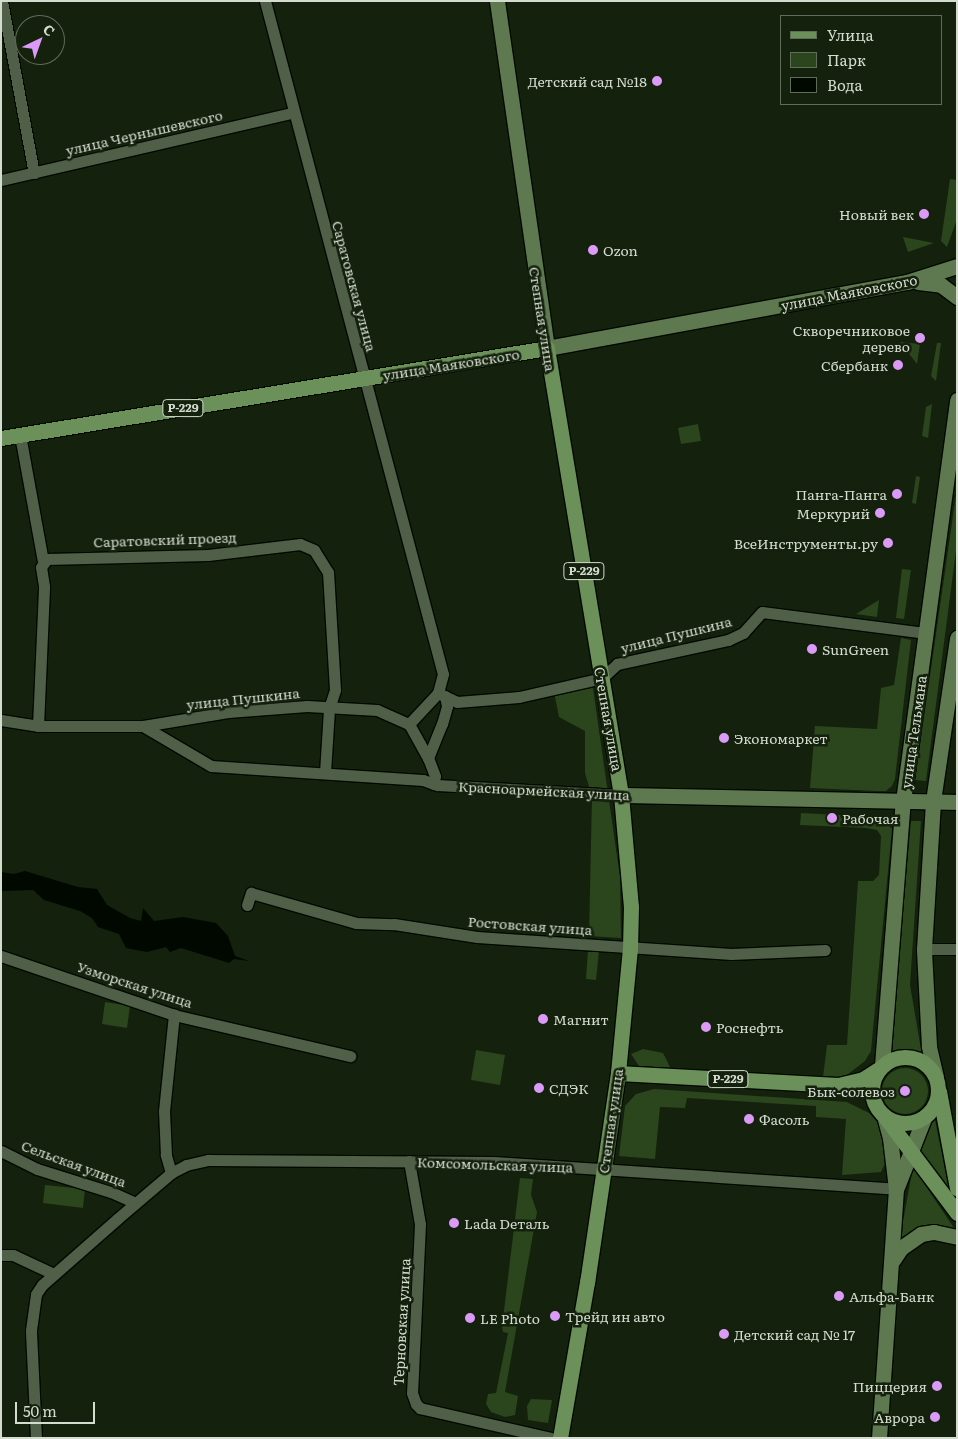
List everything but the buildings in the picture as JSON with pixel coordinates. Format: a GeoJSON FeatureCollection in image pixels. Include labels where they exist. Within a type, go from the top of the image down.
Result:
{"type":"FeatureCollection","features":[{"type":"Feature","properties":{"kind":"main road","name":"Степная улица"},"geometry":{"type":"LineString","coordinates":[[497,1],[547,348],[622,794],[631,906],[630,948],[618,1073],[588,1282],[560,1438]]}},
{"type":"Feature","properties":{"kind":"main road","name":"улица Маяковского"},"geometry":{"type":"LineString","coordinates":[[1,438],[547,348],[907,282],[957,266]]}},
{"type":"Feature","properties":{"kind":"main road"},"geometry":{"type":"LineString","coordinates":[[907,282],[941,285],[957,298]]}},
{"type":"Feature","properties":{"kind":"main road","name":"улица Тельмана"},"geometry":{"type":"LineString","coordinates":[[873,1100],[872,1086],[880,1068],[903,801],[957,400]]}},
{"type":"Feature","properties":{"kind":"main road"},"geometry":{"type":"LineString","coordinates":[[957,638],[933,801],[924,949],[929,1046],[957,1188]]}},
{"type":"Feature","properties":{"kind":"main road","name":"Красноармейская улица"},"geometry":{"type":"LineString","coordinates":[[622,794],[957,802]]}},
{"type":"Feature","properties":{"kind":"main road","name":"Р-229"},"geometry":{"type":"LineString","coordinates":[[618,1073],[838,1085],[863,1079],[893,1058],[912,1057],[923,1061],[937,1081]]}},
{"type":"Feature","properties":{"kind":"main road"},"geometry":{"type":"LineString","coordinates":[[896,1189],[924,1118],[937,1100],[937,1081]]}},
{"type":"Feature","properties":{"kind":"main road","name":"Р-229"},"geometry":{"type":"LineString","coordinates":[[838,1085],[873,1100]]}},
{"type":"Feature","properties":{"kind":"main road"},"geometry":{"type":"LineString","coordinates":[[873,1100],[957,1213]]}},
{"type":"Feature","properties":{"kind":"main road"},"geometry":{"type":"LineString","coordinates":[[884,1116],[904,1124],[924,1118]]}},
{"type":"Feature","properties":{"kind":"main road"},"geometry":{"type":"LineString","coordinates":[[879,1438],[893,1260],[896,1189],[890,1138],[884,1116]]}},
{"type":"Feature","properties":{"kind":"main road"},"geometry":{"type":"LineString","coordinates":[[893,1260],[901,1248],[921,1234],[934,1232],[957,1236]]}},
{"type":"Feature","properties":{"kind":"street"},"geometry":{"type":"LineString","coordinates":[[2,1],[34,174]]}},
{"type":"Feature","properties":{"kind":"street","name":"Саратовская улица"},"geometry":{"type":"LineString","coordinates":[[265,1],[292,113],[443,674],[441,694],[447,706],[428,758]]}},
{"type":"Feature","properties":{"kind":"street","name":"улица Чернышевского"},"geometry":{"type":"LineString","coordinates":[[1,180],[34,174],[292,113]]}},
{"type":"Feature","properties":{"kind":"street"},"geometry":{"type":"LineString","coordinates":[[20,435],[43,562],[38,726]]}},
{"type":"Feature","properties":{"kind":"street","name":"Саратовский проезд"},"geometry":{"type":"LineString","coordinates":[[43,562],[47,559],[208,555],[300,544],[314,550],[328,572],[335,690],[329,709],[325,773]]}},
{"type":"Feature","properties":{"kind":"street","name":"улица Пушкина"},"geometry":{"type":"LineString","coordinates":[[441,694],[457,702],[519,697],[602,678],[617,664],[728,640],[743,633],[762,612],[927,633]]}},
{"type":"Feature","properties":{"kind":"street"},"geometry":{"type":"LineString","coordinates":[[434,784],[435,776],[428,758],[409,724],[441,694]]}},
{"type":"Feature","properties":{"kind":"street","name":"улица Пушкина"},"geometry":{"type":"LineString","coordinates":[[1,720],[38,726],[144,726],[228,712],[307,706],[329,709],[377,710],[409,724]]}},
{"type":"Feature","properties":{"kind":"street","name":"Красноармейская улица"},"geometry":{"type":"LineString","coordinates":[[144,726],[211,766],[423,780],[434,784],[622,794]]}},
{"type":"Feature","properties":{"kind":"street","name":"Ростовская улица"},"geometry":{"type":"LineString","coordinates":[[247,905],[251,893],[356,924],[394,924],[477,938],[731,954],[824,950]]}},
{"type":"Feature","properties":{"kind":"street"},"geometry":{"type":"LineString","coordinates":[[924,949],[957,949]]}},
{"type":"Feature","properties":{"kind":"street","name":"Узморская улица"},"geometry":{"type":"LineString","coordinates":[[1,956],[174,1015],[350,1056]]}},
{"type":"Feature","properties":{"kind":"street"},"geometry":{"type":"LineString","coordinates":[[171,1173],[166,1155],[164,1111],[174,1015]]}},
{"type":"Feature","properties":{"kind":"street","name":"Сельская улица"},"geometry":{"type":"LineString","coordinates":[[1,1151],[37,1169],[111,1192],[136,1203]]}},
{"type":"Feature","properties":{"kind":"street","name":"Комсомольская улица"},"geometry":{"type":"LineString","coordinates":[[36,1438],[31,1330],[33,1304],[42,1285],[171,1173],[186,1165],[208,1160],[409,1161],[603,1168],[896,1189]]}},
{"type":"Feature","properties":{"kind":"street","name":"Терновская улица"},"geometry":{"type":"LineString","coordinates":[[409,1161],[420,1224],[412,1393],[416,1404],[420,1408],[551,1438]]}},
{"type":"Feature","properties":{"kind":"street"},"geometry":{"type":"LineString","coordinates":[[1,1255],[13,1255],[54,1274]]}},
{"type":"Feature","properties":{"kind":"green space"},"geometry":{"type":"Polygon","coordinates":[[[950,179],[957,180],[957,219],[947,247],[941,241],[950,179]]]}},
{"type":"Feature","properties":{"kind":"green space"},"geometry":{"type":"Polygon","coordinates":[[[903,237],[934,243],[908,252],[903,237]]]}},
{"type":"Feature","properties":{"kind":"green space"},"geometry":{"type":"Polygon","coordinates":[[[900,342],[920,344],[917,364],[900,342]]]}},
{"type":"Feature","properties":{"kind":"green space"},"geometry":{"type":"Polygon","coordinates":[[[937,343],[941,343],[936,381],[931,376],[937,343]]]}},
{"type":"Feature","properties":{"kind":"green space"},"geometry":{"type":"Polygon","coordinates":[[[932,404],[928,438],[922,436],[926,407],[932,404]]]}},
{"type":"Feature","properties":{"kind":"green space"},"geometry":{"type":"Polygon","coordinates":[[[698,424],[701,441],[681,444],[678,428],[698,424]]]}},
{"type":"Feature","properties":{"kind":"green space"},"geometry":{"type":"Polygon","coordinates":[[[916,476],[920,477],[916,504],[912,503],[916,476]]]}},
{"type":"Feature","properties":{"kind":"green space"},"geometry":{"type":"Polygon","coordinates":[[[957,488],[957,543],[926,781],[915,780],[957,488]]]}},
{"type":"Feature","properties":{"kind":"green space"},"geometry":{"type":"Polygon","coordinates":[[[902,569],[911,570],[904,619],[896,618],[902,569]]]}},
{"type":"Feature","properties":{"kind":"green space"},"geometry":{"type":"Polygon","coordinates":[[[879,600],[877,617],[856,614],[879,600]]]}},
{"type":"Feature","properties":{"kind":"green space"},"geometry":{"type":"Polygon","coordinates":[[[901,638],[911,640],[895,779],[892,786],[886,791],[810,788],[815,726],[877,729],[881,688],[894,685],[901,638]]]}},
{"type":"Feature","properties":{"kind":"green space"},"geometry":{"type":"Polygon","coordinates":[[[593,688],[620,877],[621,938],[589,936],[592,797],[585,773],[585,731],[559,717],[554,692],[593,688]]]}},
{"type":"Feature","properties":{"kind":"green space"},"geometry":{"type":"Polygon","coordinates":[[[801,813],[881,817],[892,829],[871,1051],[865,1061],[843,1078],[823,1077],[827,1045],[847,1045],[858,881],[873,881],[879,875],[881,836],[877,830],[866,828],[800,825],[801,813]]]}},
{"type":"Feature","properties":{"kind":"green space"},"geometry":{"type":"Polygon","coordinates":[[[911,821],[921,821],[910,985],[922,1055],[903,1050],[890,1054],[911,821]]]}},
{"type":"Feature","properties":{"kind":"green space"},"geometry":{"type":"Polygon","coordinates":[[[588,950],[599,951],[596,980],[586,979],[588,950]]]}},
{"type":"Feature","properties":{"kind":"green space"},"geometry":{"type":"Polygon","coordinates":[[[105,1002],[130,1006],[127,1028],[102,1024],[105,1002]]]}},
{"type":"Feature","properties":{"kind":"green space"},"geometry":{"type":"Polygon","coordinates":[[[643,1049],[663,1053],[673,1073],[649,1071],[639,1066],[631,1054],[643,1049]]]}},
{"type":"Feature","properties":{"kind":"green space"},"geometry":{"type":"Polygon","coordinates":[[[476,1050],[505,1055],[500,1085],[471,1080],[476,1050]]]}},
{"type":"Feature","properties":{"kind":"green space"},"geometry":{"type":"Polygon","coordinates":[[[905,1068],[918,1072],[924,1078],[928,1091],[924,1104],[918,1110],[905,1114],[892,1110],[886,1104],[882,1091],[886,1078],[892,1072],[905,1068]]]}},
{"type":"Feature","properties":{"kind":"green space"},"geometry":{"type":"Polygon","coordinates":[[[654,1089],[847,1102],[869,1113],[879,1124],[885,1137],[887,1159],[881,1172],[842,1175],[846,1119],[816,1117],[816,1106],[687,1098],[685,1108],[660,1107],[655,1159],[619,1156],[625,1106],[636,1094],[654,1089]]]}},
{"type":"Feature","properties":{"kind":"green space"},"geometry":{"type":"Polygon","coordinates":[[[934,1115],[950,1195],[918,1152],[934,1115]]]}},
{"type":"Feature","properties":{"kind":"green space"},"geometry":{"type":"Polygon","coordinates":[[[913,1167],[956,1231],[925,1227],[900,1238],[913,1167]]]}},
{"type":"Feature","properties":{"kind":"green space"},"geometry":{"type":"Polygon","coordinates":[[[520,1178],[533,1179],[531,1195],[537,1212],[505,1392],[518,1396],[515,1415],[505,1417],[491,1412],[486,1404],[488,1394],[496,1393],[508,1333],[503,1332],[502,1327],[520,1178]]]}},
{"type":"Feature","properties":{"kind":"green space"},"geometry":{"type":"Polygon","coordinates":[[[45,1185],[85,1189],[83,1208],[43,1203],[45,1185]]]}},
{"type":"Feature","properties":{"kind":"green space"},"geometry":{"type":"Polygon","coordinates":[[[531,1399],[552,1400],[548,1423],[528,1420],[527,1406],[531,1399]]]}},
{"type":"Feature","properties":{"kind":"water"},"geometry":{"type":"Polygon","coordinates":[[[25,871],[78,887],[97,889],[107,905],[130,918],[141,921],[143,908],[154,921],[183,917],[216,923],[228,936],[235,956],[249,961],[234,959],[229,963],[181,948],[170,952],[166,947],[147,952],[126,948],[119,934],[98,927],[92,918],[80,911],[44,900],[33,890],[1,891],[1,872],[14,874],[25,871]]]}},
{"type":"Feature","properties":{"kind":"place","name":"Детский сад №18"},"geometry":{"type":"Point","coordinates":[657,81]}},
{"type":"Feature","properties":{"kind":"place","name":"Новый век"},"geometry":{"type":"Point","coordinates":[924,214]}},
{"type":"Feature","properties":{"kind":"place","name":"Ozon"},"geometry":{"type":"Point","coordinates":[593,250]}},
{"type":"Feature","properties":{"kind":"place","name":"Скворечниковое дерево"},"geometry":{"type":"Point","coordinates":[920,338]}},
{"type":"Feature","properties":{"kind":"place","name":"Сбербанк"},"geometry":{"type":"Point","coordinates":[898,365]}},
{"type":"Feature","properties":{"kind":"place","name":"Панга-Панга"},"geometry":{"type":"Point","coordinates":[897,494]}},
{"type":"Feature","properties":{"kind":"place","name":"Меркурий"},"geometry":{"type":"Point","coordinates":[880,513]}},
{"type":"Feature","properties":{"kind":"place","name":"ВсеИнструменты.ру"},"geometry":{"type":"Point","coordinates":[888,543]}},
{"type":"Feature","properties":{"kind":"place","name":"SunGreen"},"geometry":{"type":"Point","coordinates":[812,649]}},
{"type":"Feature","properties":{"kind":"place","name":"Экономаркет"},"geometry":{"type":"Point","coordinates":[724,738]}},
{"type":"Feature","properties":{"kind":"place","name":"Рабочая"},"geometry":{"type":"Point","coordinates":[832,818]}},
{"type":"Feature","properties":{"kind":"place","name":"Магнит"},"geometry":{"type":"Point","coordinates":[543,1019]}},
{"type":"Feature","properties":{"kind":"place","name":"Роснефть"},"geometry":{"type":"Point","coordinates":[706,1027]}},
{"type":"Feature","properties":{"kind":"place","name":"СДЭК"},"geometry":{"type":"Point","coordinates":[539,1088]}},
{"type":"Feature","properties":{"kind":"place","name":"Бык-солевоз"},"geometry":{"type":"Point","coordinates":[905,1091]}},
{"type":"Feature","properties":{"kind":"place","name":"Фасоль"},"geometry":{"type":"Point","coordinates":[749,1119]}},
{"type":"Feature","properties":{"kind":"place","name":"Lada Dеталь"},"geometry":{"type":"Point","coordinates":[454,1223]}},
{"type":"Feature","properties":{"kind":"place","name":"Альфа-Банк"},"geometry":{"type":"Point","coordinates":[839,1296]}},
{"type":"Feature","properties":{"kind":"place","name":"Трейд ин авто"},"geometry":{"type":"Point","coordinates":[555,1316]}},
{"type":"Feature","properties":{"kind":"place","name":"LE Photo"},"geometry":{"type":"Point","coordinates":[470,1318]}},
{"type":"Feature","properties":{"kind":"place","name":"Детский сад № 17"},"geometry":{"type":"Point","coordinates":[724,1334]}},
{"type":"Feature","properties":{"kind":"place","name":"Пиццерия"},"geometry":{"type":"Point","coordinates":[937,1386]}},
{"type":"Feature","properties":{"kind":"place","name":"Аврора"},"geometry":{"type":"Point","coordinates":[935,1417]}}]}
